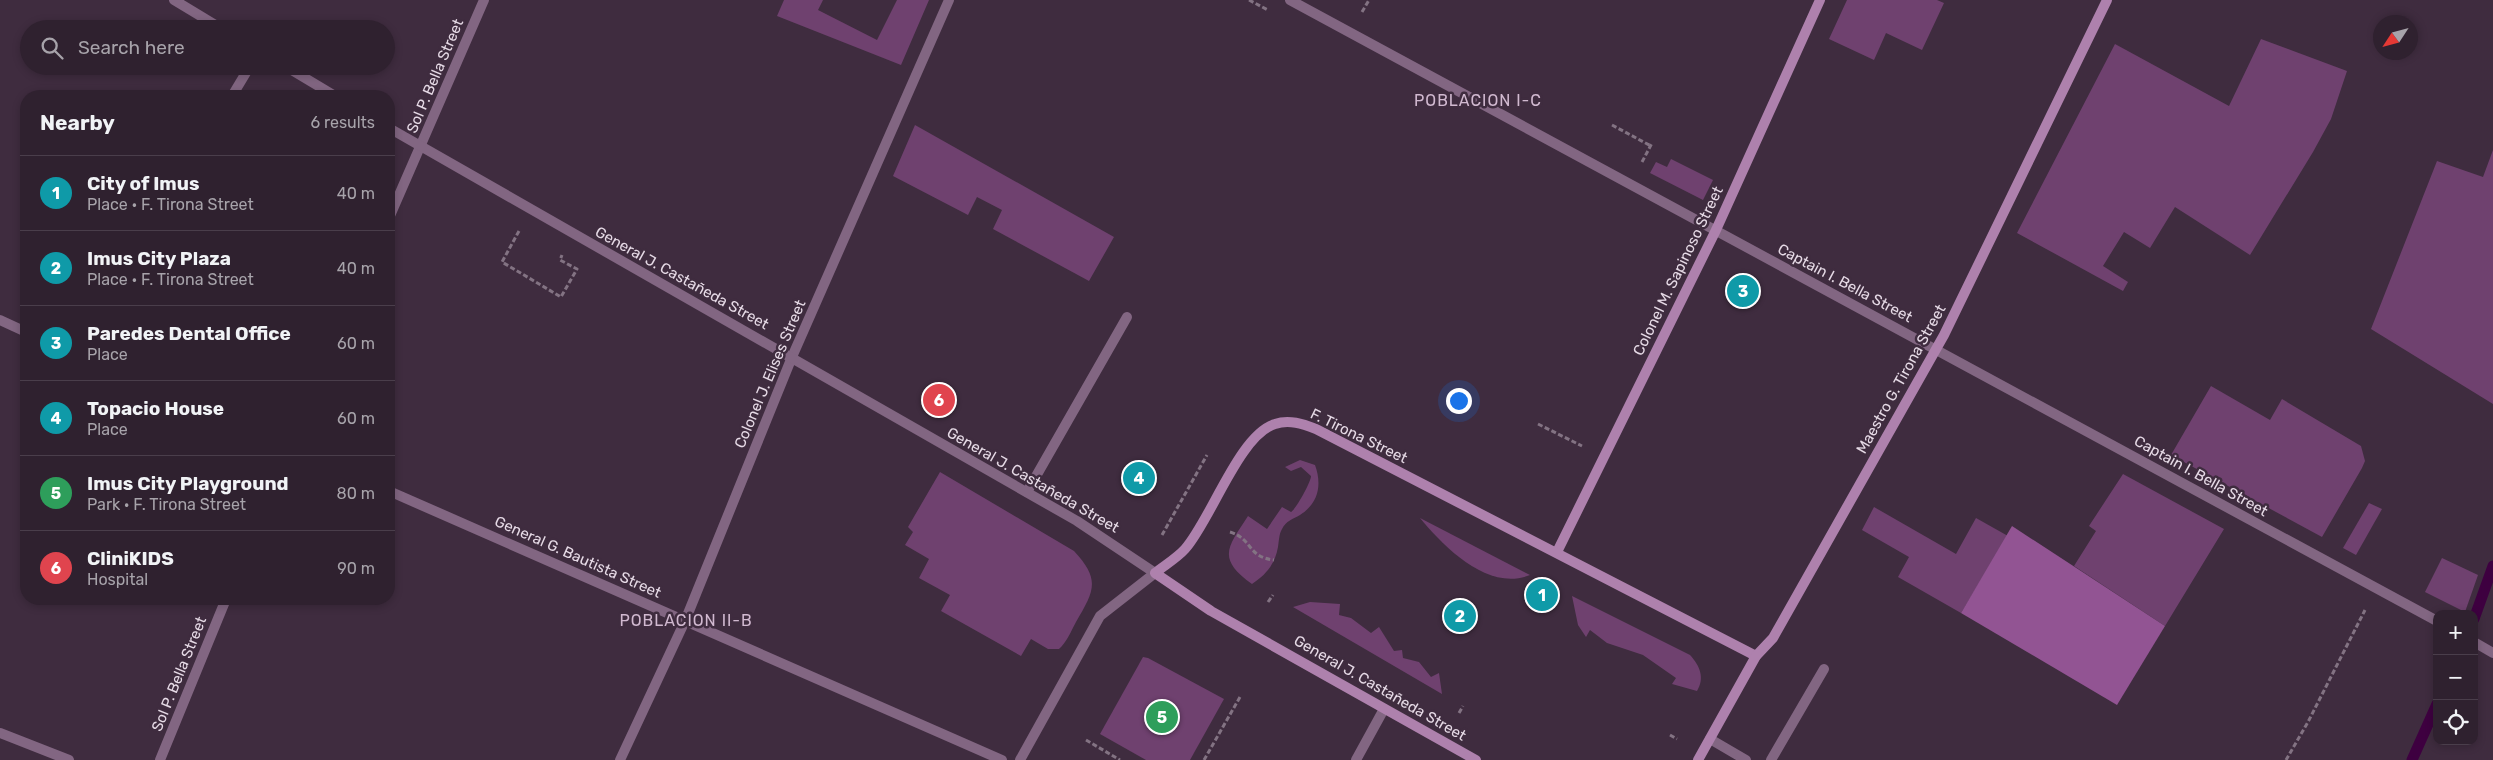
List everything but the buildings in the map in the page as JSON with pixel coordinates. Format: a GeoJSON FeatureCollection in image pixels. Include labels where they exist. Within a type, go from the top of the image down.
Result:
{"type":"FeatureCollection","features":[{"type":"Feature","properties":{"kind":"main road","name":"Colonel M. Sapinoso Street"},"geometry":{"type":"LineString","coordinates":[[1557,552],[1716,230],[1820,0]]}},
{"type":"Feature","properties":{"kind":"main road","name":"Maestro G. Tirona Street"},"geometry":{"type":"LineString","coordinates":[[1698,760],[1756,656],[1773,638],[1936,349],[2107,0]]}},
{"type":"Feature","properties":{"kind":"main road","name":"F. Tirona Street"},"geometry":{"type":"LineString","coordinates":[[1155,572],[1185,549],[1256,436],[1276,423],[1290,421],[1316,429],[1756,656]]}},
{"type":"Feature","properties":{"kind":"main road","name":"General J. Castañeda Street"},"geometry":{"type":"LineString","coordinates":[[1155,572],[1212,612],[1476,760]]}},
{"type":"Feature","properties":{"kind":"street"},"geometry":{"type":"LineString","coordinates":[[174,0],[207,20]]}},
{"type":"Feature","properties":{"kind":"street","name":"Sol P. Bella Street"},"geometry":{"type":"LineString","coordinates":[[395,204],[484,0]]}},
{"type":"Feature","properties":{"kind":"street","name":"Colonel J. Elises Street"},"geometry":{"type":"LineString","coordinates":[[620,760],[685,621],[792,357],[949,0]]}},
{"type":"Feature","properties":{"kind":"street","name":"Captain I. Bella Street"},"geometry":{"type":"LineString","coordinates":[[1290,0],[2433,619]]}},
{"type":"Feature","properties":{"kind":"street"},"geometry":{"type":"LineString","coordinates":[[236,90],[245,75]]}},
{"type":"Feature","properties":{"kind":"street"},"geometry":{"type":"LineString","coordinates":[[300,75],[325,90]]}},
{"type":"Feature","properties":{"kind":"street","name":"General J. Castañeda Street"},"geometry":{"type":"LineString","coordinates":[[395,132],[1027,492],[1104,537],[1155,572]]}},
{"type":"Feature","properties":{"kind":"street"},"geometry":{"type":"LineString","coordinates":[[1027,492],[1127,317]]}},
{"type":"Feature","properties":{"kind":"street"},"geometry":{"type":"LineString","coordinates":[[0,320],[20,329]]}},
{"type":"Feature","properties":{"kind":"street","name":"General G. Bautista Street"},"geometry":{"type":"LineString","coordinates":[[395,494],[1002,760]]}},
{"type":"Feature","properties":{"kind":"street","name":"F. Tirona Street"},"geometry":{"type":"LineString","coordinates":[[1020,760],[1100,616],[1155,572]]}},
{"type":"Feature","properties":{"kind":"street","name":"Sol P. Bella Street"},"geometry":{"type":"LineString","coordinates":[[160,760],[224,605]]}},
{"type":"Feature","properties":{"kind":"street"},"geometry":{"type":"LineString","coordinates":[[2478,644],[2493,653]]}},
{"type":"Feature","properties":{"kind":"street"},"geometry":{"type":"LineString","coordinates":[[1771,760],[1824,669]]}},
{"type":"Feature","properties":{"kind":"street"},"geometry":{"type":"LineString","coordinates":[[1356,760],[1384,709]]}},
{"type":"Feature","properties":{"kind":"street"},"geometry":{"type":"LineString","coordinates":[[0,732],[69,760]]}},
{"type":"Feature","properties":{"kind":"street"},"geometry":{"type":"LineString","coordinates":[[1710,739],[1746,760]]}},
{"type":"Feature","properties":{"kind":"path"},"geometry":{"type":"LineString","coordinates":[[1361,15],[1369,0]]}},
{"type":"Feature","properties":{"kind":"path"},"geometry":{"type":"LineString","coordinates":[[1612,125],[1651,144],[1640,167]]}},
{"type":"Feature","properties":{"kind":"path"},"geometry":{"type":"LineString","coordinates":[[531,210],[502,262],[531,281],[561,297],[576,269],[560,260]]}},
{"type":"Feature","properties":{"kind":"path"},"geometry":{"type":"LineString","coordinates":[[1538,424],[1583,447]]}},
{"type":"Feature","properties":{"kind":"path"},"geometry":{"type":"LineString","coordinates":[[1160,538],[1177,512],[1207,455]]}},
{"type":"Feature","properties":{"kind":"path"},"geometry":{"type":"LineString","coordinates":[[1230,532],[1244,538],[1258,556],[1274,560]]}},
{"type":"Feature","properties":{"kind":"path"},"geometry":{"type":"LineString","coordinates":[[1551,586],[1554,579]]}},
{"type":"Feature","properties":{"kind":"path"},"geometry":{"type":"LineString","coordinates":[[1268,602],[1272,595]]}},
{"type":"Feature","properties":{"kind":"path"},"geometry":{"type":"LineString","coordinates":[[2286,760],[2308,722],[2368,603]]}},
{"type":"Feature","properties":{"kind":"path"},"geometry":{"type":"LineString","coordinates":[[1204,760],[1240,697]]}},
{"type":"Feature","properties":{"kind":"path"},"geometry":{"type":"LineString","coordinates":[[1459,713],[1463,706]]}},
{"type":"Feature","properties":{"kind":"path"},"geometry":{"type":"LineString","coordinates":[[1670,735],[1677,739]]}},
{"type":"Feature","properties":{"kind":"path"},"geometry":{"type":"LineString","coordinates":[[1086,740],[1120,760]]}},
{"type":"Feature","properties":{"kind":"shaded area"},"geometry":{"type":"Polygon","coordinates":[[[784,0],[823,0],[818,10],[877,40],[897,0],[929,0],[901,65],[777,16],[784,0]]]}},
{"type":"Feature","properties":{"kind":"shaded area"},"geometry":{"type":"Polygon","coordinates":[[[1847,0],[1937,0],[1944,3],[1922,50],[1886,33],[1874,60],[1829,39],[1847,0]]]}},
{"type":"Feature","properties":{"kind":"shaded area"},"geometry":{"type":"Polygon","coordinates":[[[2261,39],[2347,71],[2331,119],[2250,255],[2175,207],[2150,248],[2124,232],[2103,266],[2128,282],[2123,291],[2017,233],[2115,44],[2229,106],[2261,39]]]}},
{"type":"Feature","properties":{"kind":"shaded area"},"geometry":{"type":"Polygon","coordinates":[[[915,125],[1114,237],[1089,281],[993,229],[1002,210],[977,197],[968,215],[893,176],[915,125]]]}},
{"type":"Feature","properties":{"kind":"shaded area"},"geometry":{"type":"Polygon","coordinates":[[[2493,150],[2493,404],[2371,329],[2437,161],[2483,177],[2493,150]]]}},
{"type":"Feature","properties":{"kind":"shaded area"},"geometry":{"type":"Polygon","coordinates":[[[1671,159],[1713,180],[1703,200],[1650,173],[1656,162],[1667,167],[1671,159]]]}},
{"type":"Feature","properties":{"kind":"shaded area"},"geometry":{"type":"Polygon","coordinates":[[[2211,386],[2270,420],[2282,399],[2361,446],[2365,461],[2362,468],[2322,537],[2171,455],[2211,386]]]}},
{"type":"Feature","properties":{"kind":"shaded area"},"geometry":{"type":"Polygon","coordinates":[[[1300,460],[1315,465],[1318,486],[1315,499],[1306,510],[1284,526],[1280,533],[1277,553],[1272,564],[1262,577],[1252,584],[1233,567],[1229,552],[1231,544],[1248,516],[1267,529],[1282,507],[1291,512],[1293,510],[1300,501],[1311,476],[1301,467],[1291,471],[1285,467],[1300,460]]]}},
{"type":"Feature","properties":{"kind":"shaded area"},"geometry":{"type":"Polygon","coordinates":[[[940,472],[1074,551],[1083,561],[1091,578],[1090,594],[1069,636],[1059,649],[1048,649],[1031,639],[1021,656],[941,611],[950,595],[919,578],[929,559],[905,545],[913,532],[908,527],[940,472]]]}},
{"type":"Feature","properties":{"kind":"shaded area"},"geometry":{"type":"Polygon","coordinates":[[[2123,474],[2224,529],[2165,626],[2074,566],[2096,531],[2089,526],[2123,474]]]}},
{"type":"Feature","properties":{"kind":"shaded area"},"geometry":{"type":"Polygon","coordinates":[[[2369,503],[2382,509],[2356,555],[2343,548],[2369,503]]]}},
{"type":"Feature","properties":{"kind":"shaded area"},"geometry":{"type":"Polygon","coordinates":[[[1874,507],[1956,554],[1976,518],[2008,536],[1961,613],[1898,577],[1909,557],[1862,530],[1874,507]]]}},
{"type":"Feature","properties":{"kind":"shaded area"},"geometry":{"type":"Polygon","coordinates":[[[1420,518],[1530,575],[1514,579],[1498,577],[1483,572],[1468,564],[1441,542],[1420,518]]]}},
{"type":"Feature","properties":{"kind":"shaded area"},"geometry":{"type":"Polygon","coordinates":[[[2012,526],[2165,626],[2117,705],[1961,613],[2012,526]]]}},
{"type":"Feature","properties":{"kind":"shaded area"},"geometry":{"type":"Polygon","coordinates":[[[2442,558],[2478,575],[2466,610],[2461,610],[2425,592],[2442,558]]]}},
{"type":"Feature","properties":{"kind":"shaded area"},"geometry":{"type":"Polygon","coordinates":[[[1572,596],[1690,655],[1696,663],[1701,677],[1697,691],[1672,684],[1676,678],[1643,655],[1607,643],[1590,630],[1586,637],[1578,625],[1572,596]]]}},
{"type":"Feature","properties":{"kind":"shaded area"},"geometry":{"type":"Polygon","coordinates":[[[1310,602],[1340,604],[1339,615],[1351,618],[1371,633],[1379,627],[1394,651],[1402,650],[1403,658],[1419,662],[1431,677],[1439,673],[1442,694],[1293,607],[1310,602]]]}},
{"type":"Feature","properties":{"kind":"shaded area"},"geometry":{"type":"Polygon","coordinates":[[[1143,657],[1224,699],[1190,760],[1146,760],[1100,734],[1143,657]]]}},
{"type":"Feature","properties":{"kind":"waterway"},"geometry":{"type":"LineString","coordinates":[[2477,610],[2493,566]]}},
{"type":"Feature","properties":{"kind":"waterway"},"geometry":{"type":"LineString","coordinates":[[2412,760],[2433,713]]}},
{"type":"Feature","properties":{"kind":"place","name":"Paredes Dental Office"},"geometry":{"type":"Point","coordinates":[1743,291]}},
{"type":"Feature","properties":{"kind":"place","name":"CliniKIDS"},"geometry":{"type":"Point","coordinates":[939,400]}},
{"type":"Feature","properties":{"kind":"place","name":"Topacio House"},"geometry":{"type":"Point","coordinates":[1139,478]}},
{"type":"Feature","properties":{"kind":"place","name":"City of Imus"},"geometry":{"type":"Point","coordinates":[1542,595]}},
{"type":"Feature","properties":{"kind":"place","name":"Imus City Plaza"},"geometry":{"type":"Point","coordinates":[1460,616]}},
{"type":"Feature","properties":{"kind":"place","name":"Imus City Playground"},"geometry":{"type":"Point","coordinates":[1162,717]}},
{"type":"Feature","properties":{"kind":"district","name":"POBLACION I-C"},"geometry":{"type":"Point","coordinates":[1478,100]}},
{"type":"Feature","properties":{"kind":"district","name":"POBLACION II-B"},"geometry":{"type":"Point","coordinates":[686,620]}}]}
